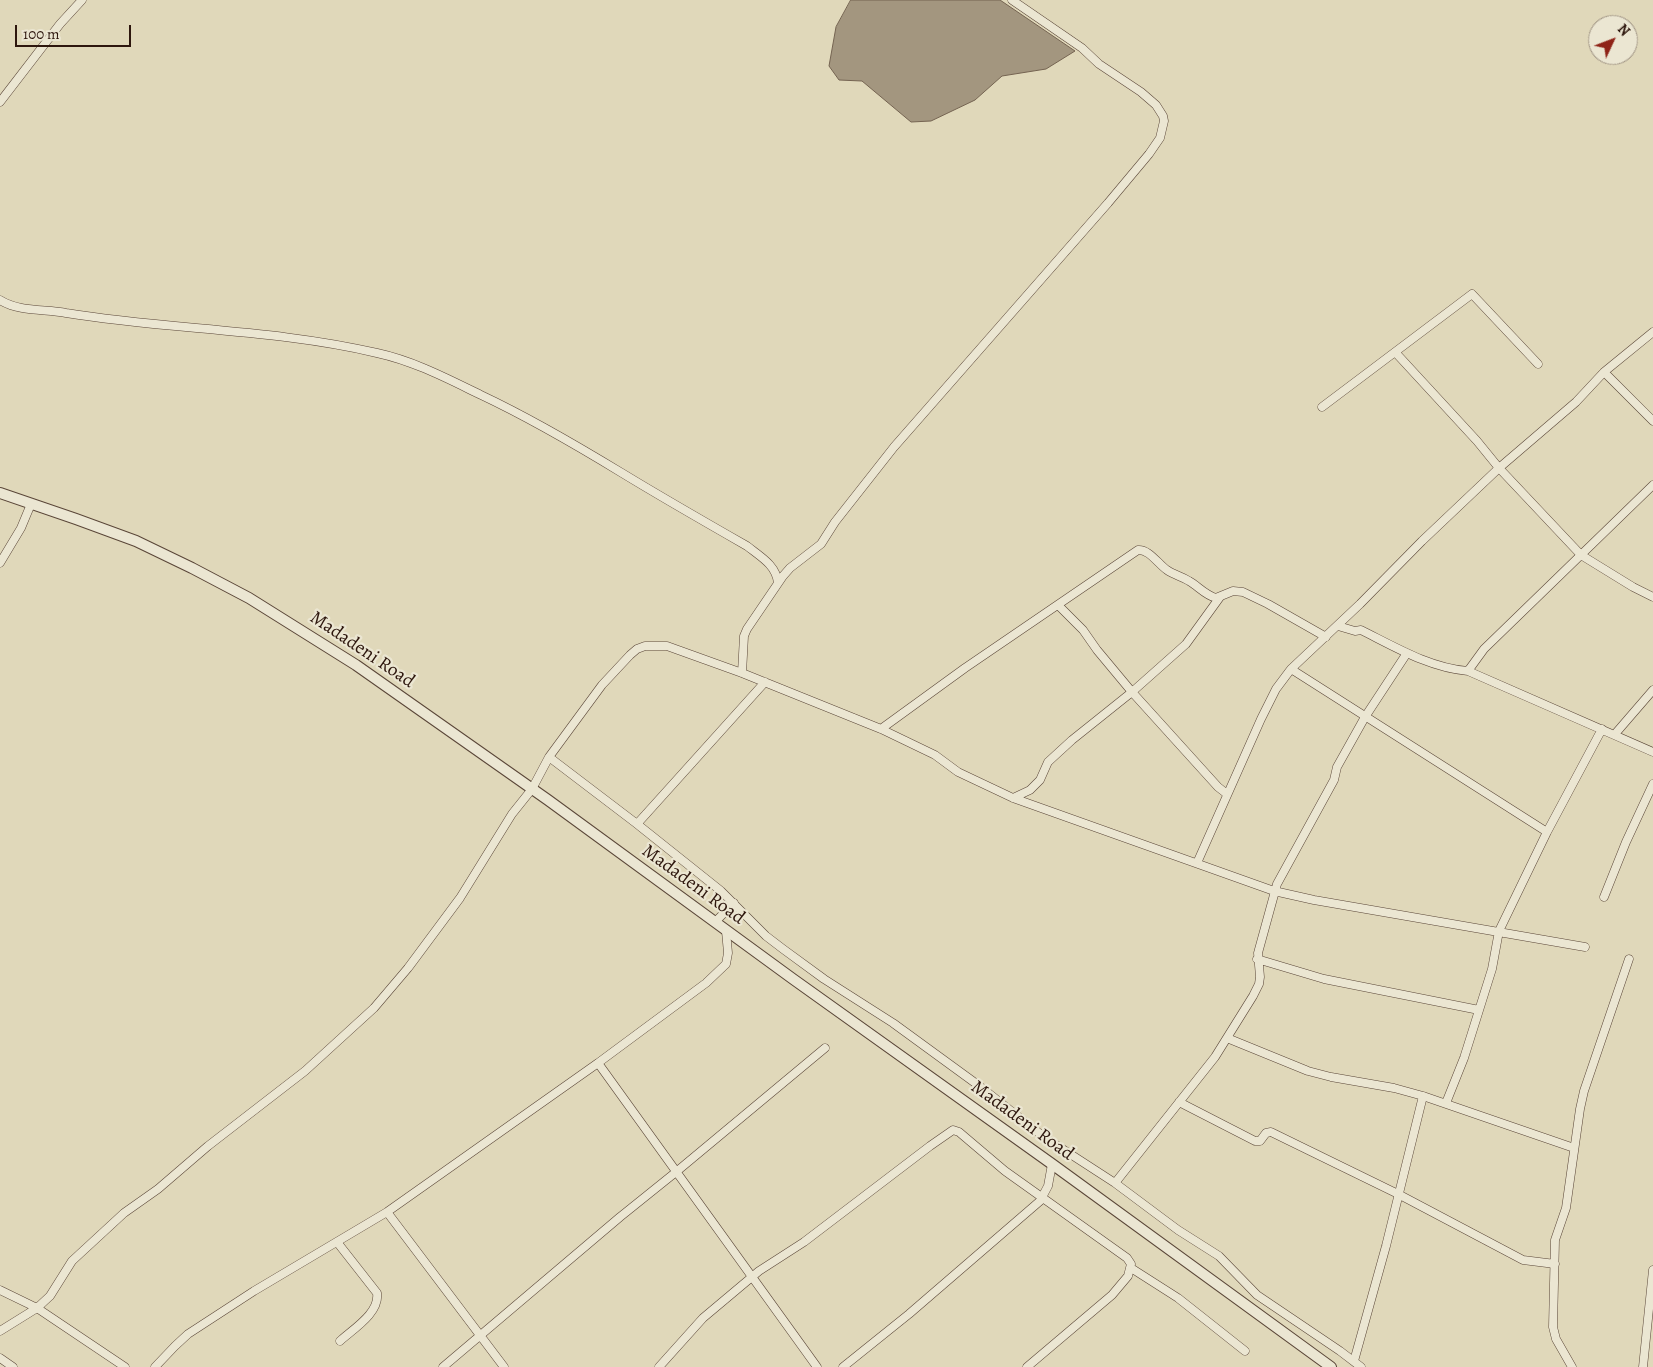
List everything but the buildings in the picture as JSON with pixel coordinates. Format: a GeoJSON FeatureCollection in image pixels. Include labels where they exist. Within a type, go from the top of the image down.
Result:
{"type":"FeatureCollection","features":[{"type":"Feature","properties":{"kind":"street"},"geometry":{"type":"LineString","coordinates":[[0,102],[60,24],[82,0]]}},
{"type":"Feature","properties":{"kind":"street"},"geometry":{"type":"LineString","coordinates":[[742,673],[744,636],[747,628],[778,583],[790,568],[821,544],[834,522],[894,447],[1108,203],[1160,138],[1164,121],[1156,105],[1141,92],[1099,64],[1082,48],[1012,0]]}},
{"type":"Feature","properties":{"kind":"street"},"geometry":{"type":"LineString","coordinates":[[1322,407],[1472,294],[1538,364]]}},
{"type":"Feature","properties":{"kind":"street"},"geometry":{"type":"LineString","coordinates":[[0,300],[16,307],[56,311],[98,319],[319,340],[379,353],[407,362],[459,384],[547,428],[747,546],[772,566],[777,574],[778,583]]}},
{"type":"Feature","properties":{"kind":"street"},"geometry":{"type":"LineString","coordinates":[[1197,863],[1276,689],[1291,669],[1338,626],[1422,541],[1499,468],[1576,402],[1604,372],[1653,332]]}},
{"type":"Feature","properties":{"kind":"street"},"geometry":{"type":"LineString","coordinates":[[1395,352],[1477,441],[1499,468],[1582,555],[1633,587],[1653,597]]}},
{"type":"Feature","properties":{"kind":"street"},"geometry":{"type":"LineString","coordinates":[[1604,372],[1653,420]]}},
{"type":"Feature","properties":{"kind":"street"},"geometry":{"type":"LineString","coordinates":[[1468,671],[1484,649],[1653,485]]}},
{"type":"Feature","properties":{"kind":"street","name":"Madadeni Road"},"geometry":{"type":"LineString","coordinates":[[0,493],[136,542],[192,568],[249,598],[356,665],[532,789],[1331,1367]]}},
{"type":"Feature","properties":{"kind":"street"},"geometry":{"type":"LineString","coordinates":[[0,562],[21,528],[31,504]]}},
{"type":"Feature","properties":{"kind":"street"},"geometry":{"type":"LineString","coordinates":[[881,729],[965,668],[1133,553],[1142,550],[1166,570],[1190,582],[1207,594],[1216,598],[1233,591],[1243,592],[1326,637]]}},
{"type":"Feature","properties":{"kind":"street"},"geometry":{"type":"LineString","coordinates":[[1014,798],[1030,790],[1040,780],[1048,762],[1186,644],[1220,597]]}},
{"type":"Feature","properties":{"kind":"street"},"geometry":{"type":"LineString","coordinates":[[1058,606],[1083,630],[1132,692],[1218,787],[1227,794]]}},
{"type":"Feature","properties":{"kind":"street"},"geometry":{"type":"LineString","coordinates":[[1338,626],[1355,631],[1361,630],[1407,653],[1450,670],[1468,671],[1653,752]]}},
{"type":"Feature","properties":{"kind":"street"},"geometry":{"type":"LineString","coordinates":[[0,1331],[37,1308],[50,1296],[72,1262],[124,1213],[158,1189],[208,1146],[305,1071],[374,1008],[408,968],[460,898],[512,814],[532,789],[549,758],[602,685],[622,661],[637,649],[645,646],[667,646],[742,673],[881,729],[935,756],[958,772],[1014,798],[1274,891],[1314,900],[1585,947]]}},
{"type":"Feature","properties":{"kind":"street"},"geometry":{"type":"LineString","coordinates":[[1115,1183],[1215,1057],[1253,996],[1260,977],[1257,959],[1277,884],[1334,780],[1337,767],[1365,716],[1407,653]]}},
{"type":"Feature","properties":{"kind":"street"},"geometry":{"type":"LineString","coordinates":[[1291,669],[1547,832]]}},
{"type":"Feature","properties":{"kind":"street"},"geometry":{"type":"LineString","coordinates":[[637,824],[765,682]]}},
{"type":"Feature","properties":{"kind":"street"},"geometry":{"type":"LineString","coordinates":[[1615,734],[1653,690]]}},
{"type":"Feature","properties":{"kind":"street"},"geometry":{"type":"LineString","coordinates":[[1446,1102],[1464,1058],[1492,969],[1499,931],[1547,832],[1602,729]]}},
{"type":"Feature","properties":{"kind":"street"},"geometry":{"type":"LineString","coordinates":[[549,758],[637,824],[734,903],[766,936],[783,949],[824,979],[908,1034],[978,1085],[1024,1123],[1115,1183],[1178,1230],[1219,1256],[1257,1295],[1361,1367]]}},
{"type":"Feature","properties":{"kind":"street"},"geometry":{"type":"LineString","coordinates":[[1604,897],[1626,842],[1653,784]]}},
{"type":"Feature","properties":{"kind":"street"},"geometry":{"type":"LineString","coordinates":[[715,922],[734,903]]}},
{"type":"Feature","properties":{"kind":"street"},"geometry":{"type":"LineString","coordinates":[[155,1367],[174,1346],[206,1321],[387,1212],[706,984],[722,970],[728,960],[726,931]]}},
{"type":"Feature","properties":{"kind":"street"},"geometry":{"type":"LineString","coordinates":[[1257,959],[1324,978],[1479,1010]]}},
{"type":"Feature","properties":{"kind":"street"},"geometry":{"type":"LineString","coordinates":[[1572,1367],[1556,1339],[1553,1327],[1555,1240],[1566,1208],[1584,1091],[1628,959]]}},
{"type":"Feature","properties":{"kind":"street"},"geometry":{"type":"LineString","coordinates":[[1227,1038],[1308,1071],[1394,1088],[1446,1102],[1574,1148]]}},
{"type":"Feature","properties":{"kind":"street"},"geometry":{"type":"LineString","coordinates":[[443,1367],[620,1217],[825,1048]]}},
{"type":"Feature","properties":{"kind":"street"},"geometry":{"type":"LineString","coordinates":[[598,1062],[817,1367]]}},
{"type":"Feature","properties":{"kind":"street"},"geometry":{"type":"LineString","coordinates":[[1354,1361],[1371,1303],[1423,1096]]}},
{"type":"Feature","properties":{"kind":"street"},"geometry":{"type":"LineString","coordinates":[[1179,1102],[1255,1141],[1260,1142],[1266,1133],[1271,1132],[1398,1194],[1523,1260],[1554,1264]]}},
{"type":"Feature","properties":{"kind":"street"},"geometry":{"type":"LineString","coordinates":[[659,1367],[703,1318],[766,1266],[804,1242],[953,1130],[959,1132],[1005,1170],[1127,1258],[1131,1268],[1178,1298],[1245,1351]]}},
{"type":"Feature","properties":{"kind":"street"},"geometry":{"type":"LineString","coordinates":[[843,1367],[909,1314],[1043,1197],[1048,1186],[1052,1164]]}},
{"type":"Feature","properties":{"kind":"street"},"geometry":{"type":"LineString","coordinates":[[387,1212],[504,1367]]}},
{"type":"Feature","properties":{"kind":"street"},"geometry":{"type":"LineString","coordinates":[[337,1242],[378,1293],[374,1311],[340,1341]]}},
{"type":"Feature","properties":{"kind":"street"},"geometry":{"type":"LineString","coordinates":[[1027,1367],[1112,1295],[1128,1276],[1131,1268]]}},
{"type":"Feature","properties":{"kind":"street"},"geometry":{"type":"LineString","coordinates":[[1643,1367],[1653,1270]]}},
{"type":"Feature","properties":{"kind":"street"},"geometry":{"type":"LineString","coordinates":[[0,1290],[37,1308],[125,1367]]}},
{"type":"Feature","properties":{"kind":"street"},"geometry":{"type":"LineString","coordinates":[[0,1358],[13,1367]]}},
{"type":"Feature","properties":{"kind":"shaded area"},"geometry":{"type":"Polygon","coordinates":[[[851,0],[1000,0],[1075,51],[1046,69],[1002,76],[975,100],[931,121],[911,122],[862,81],[839,80],[829,66],[836,27],[851,0]]]}}]}
